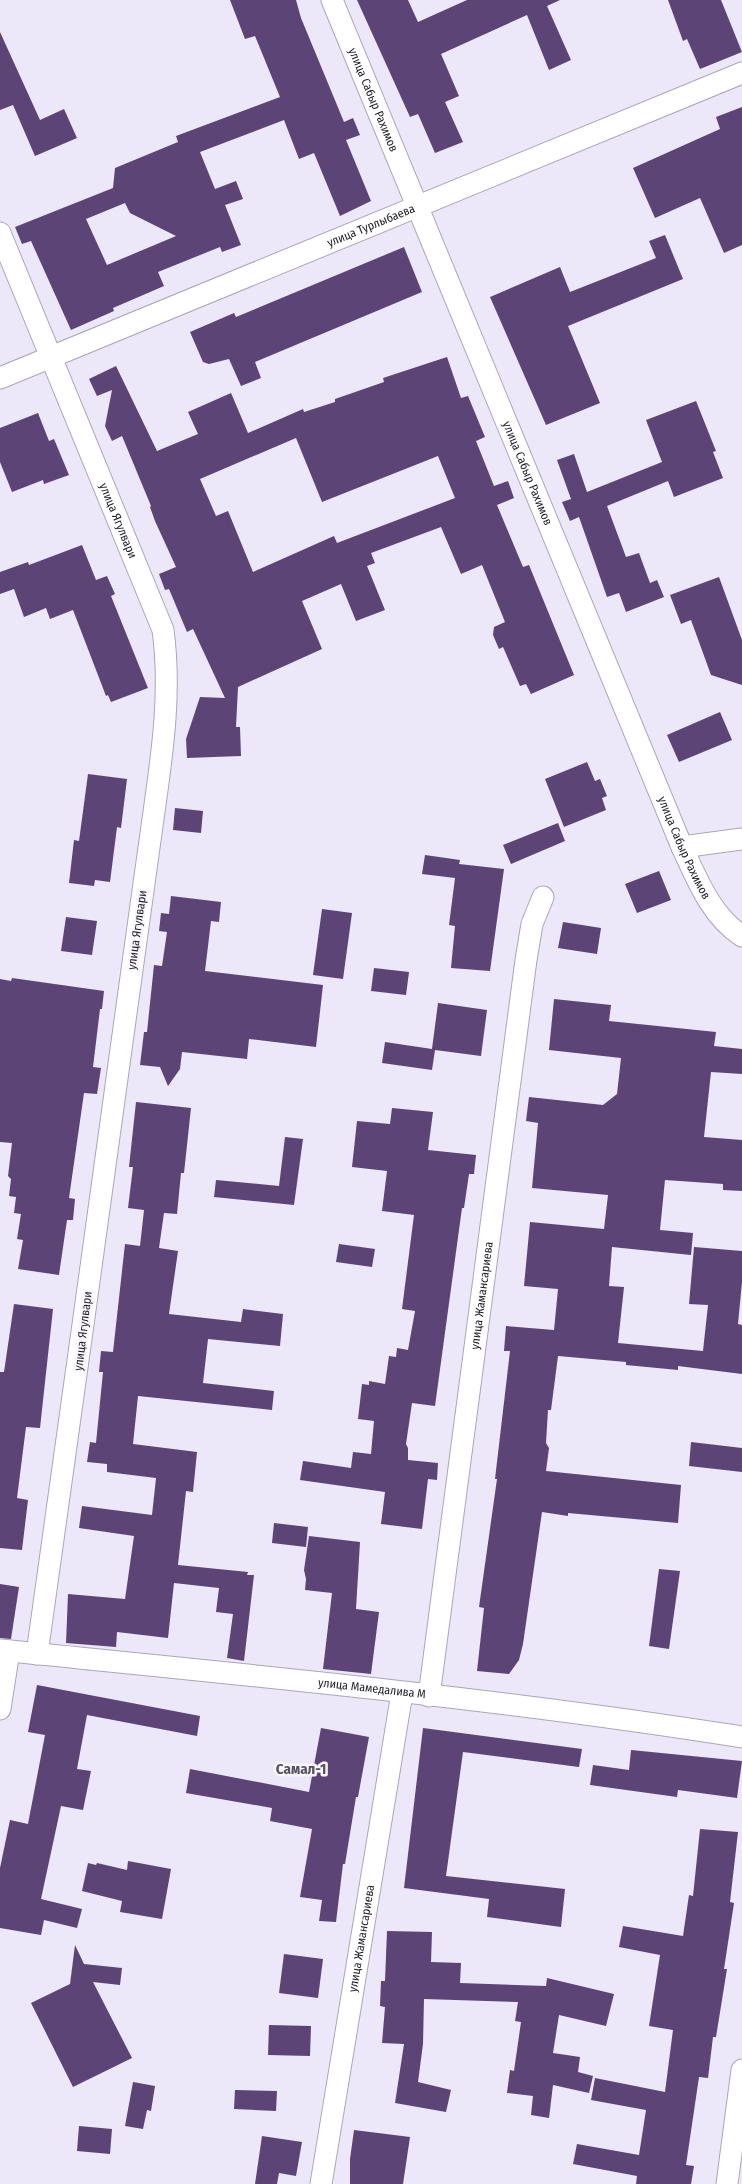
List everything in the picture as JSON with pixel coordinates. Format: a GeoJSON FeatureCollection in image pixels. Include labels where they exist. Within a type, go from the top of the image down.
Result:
{"type":"FeatureCollection","features":[{"type":"Feature","properties":{"kind":"street","name":"улица Сабыр Рахимов"},"geometry":{"type":"LineString","coordinates":[[332,0],[682,847],[704,894],[719,915],[742,936]]}},
{"type":"Feature","properties":{"kind":"street","name":"улица Турлыбаева"},"geometry":{"type":"LineString","coordinates":[[0,378],[742,73]]}},
{"type":"Feature","properties":{"kind":"street","name":"улица Ягулвари"},"geometry":{"type":"LineString","coordinates":[[0,233],[163,630],[167,663],[166,703],[158,782],[66,1457],[37,1654]]}},
{"type":"Feature","properties":{"kind":"street"},"geometry":{"type":"LineString","coordinates":[[682,847],[742,839]]}},
{"type":"Feature","properties":{"kind":"street","name":"улица Жамансариева"},"geometry":{"type":"LineString","coordinates":[[429,1696],[526,960],[532,924],[543,897]]}},
{"type":"Feature","properties":{"kind":"street"},"geometry":{"type":"LineString","coordinates":[[0,1709],[5,1651]]}},
{"type":"Feature","properties":{"kind":"street","name":"улица Мамедалива М"},"geometry":{"type":"LineString","coordinates":[[5,1651],[622,1718],[742,1737]]}},
{"type":"Feature","properties":{"kind":"street","name":"улица Жамансариева"},"geometry":{"type":"LineString","coordinates":[[321,2184],[402,1693]]}},
{"type":"Feature","properties":{"kind":"street"},"geometry":{"type":"LineString","coordinates":[[727,2184],[742,2070]]}},
{"type":"Feature","properties":{"kind":"building"},"geometry":{"type":"Polygon","coordinates":[[[230,0],[296,0],[301,18],[344,122],[353,118],[360,135],[346,140],[371,201],[340,216],[314,153],[299,159],[284,120],[200,152],[215,189],[236,181],[243,199],[225,205],[241,245],[222,252],[220,247],[158,272],[164,286],[113,308],[114,311],[71,330],[31,241],[22,244],[15,227],[113,188],[115,168],[178,142],[176,136],[280,97],[255,36],[245,39],[230,0]],[[125,203],[86,219],[107,265],[176,236],[130,213],[125,203]]]}},
{"type":"Feature","properties":{"kind":"building"},"geometry":{"type":"Polygon","coordinates":[[[357,0],[408,0],[418,22],[467,0],[560,0],[547,6],[571,60],[549,70],[527,15],[441,54],[459,96],[445,102],[463,142],[435,153],[418,114],[410,117],[357,0]]]}},
{"type":"Feature","properties":{"kind":"building"},"geometry":{"type":"Polygon","coordinates":[[[668,0],[721,0],[742,52],[700,69],[687,39],[683,41],[668,0]]]}},
{"type":"Feature","properties":{"kind":"building"},"geometry":{"type":"Polygon","coordinates":[[[0,32],[40,120],[64,109],[77,138],[35,156],[13,105],[0,110],[0,32]]]}},
{"type":"Feature","properties":{"kind":"building"},"geometry":{"type":"Polygon","coordinates":[[[742,107],[742,245],[724,253],[700,198],[655,218],[633,168],[720,129],[716,117],[742,107]]]}},
{"type":"Feature","properties":{"kind":"building"},"geometry":{"type":"Polygon","coordinates":[[[665,235],[683,279],[568,326],[600,403],[546,425],[490,297],[560,267],[570,292],[656,258],[649,241],[665,235]]]}},
{"type":"Feature","properties":{"kind":"building"},"geometry":{"type":"Polygon","coordinates":[[[404,247],[422,292],[255,362],[261,378],[241,386],[229,359],[209,364],[203,362],[190,332],[234,313],[236,317],[404,247]]]}},
{"type":"Feature","properties":{"kind":"building"},"geometry":{"type":"Polygon","coordinates":[[[447,357],[461,398],[468,396],[485,437],[476,441],[494,486],[508,481],[514,498],[497,505],[523,567],[529,565],[574,675],[531,694],[526,684],[520,686],[503,647],[499,649],[493,635],[494,627],[505,622],[482,565],[461,574],[441,527],[371,553],[375,563],[367,566],[385,610],[356,621],[341,584],[302,601],[322,649],[238,687],[236,727],[240,727],[241,756],[187,758],[186,739],[200,697],[225,698],[193,629],[187,632],[169,589],[165,590],[159,574],[176,567],[155,521],[151,506],[122,436],[112,441],[105,426],[112,390],[97,396],[89,379],[116,366],[157,451],[198,434],[188,412],[231,393],[248,433],[303,409],[304,412],[335,402],[335,399],[384,382],[383,378],[447,357]],[[296,438],[200,479],[216,516],[228,511],[253,572],[334,536],[337,543],[455,498],[438,456],[322,502],[296,438]]]}},
{"type":"Feature","properties":{"kind":"building"},"geometry":{"type":"Polygon","coordinates":[[[696,401],[716,451],[713,452],[723,478],[674,497],[668,481],[607,506],[626,557],[639,553],[650,583],[657,580],[664,597],[626,612],[619,593],[607,597],[579,517],[570,521],[562,502],[571,499],[557,460],[574,454],[587,492],[662,462],[646,420],[696,401]]]}},
{"type":"Feature","properties":{"kind":"building"},"geometry":{"type":"Polygon","coordinates":[[[38,413],[49,441],[54,439],[69,475],[44,484],[43,480],[12,492],[0,462],[0,428],[38,413]]]}},
{"type":"Feature","properties":{"kind":"building"},"geometry":{"type":"Polygon","coordinates":[[[82,545],[96,580],[107,576],[115,594],[111,596],[148,688],[111,702],[108,695],[106,696],[73,610],[50,619],[46,608],[24,617],[14,589],[0,594],[0,572],[28,562],[29,565],[82,545]]]}},
{"type":"Feature","properties":{"kind":"building"},"geometry":{"type":"Polygon","coordinates":[[[719,577],[742,640],[742,685],[711,675],[691,620],[681,624],[670,595],[719,577]]]}},
{"type":"Feature","properties":{"kind":"building"},"geometry":{"type":"Polygon","coordinates":[[[720,712],[732,740],[679,762],[667,735],[720,712]]]}},
{"type":"Feature","properties":{"kind":"building"},"geometry":{"type":"Polygon","coordinates":[[[587,762],[595,781],[600,779],[607,796],[602,798],[606,810],[564,827],[545,779],[587,762]]]}},
{"type":"Feature","properties":{"kind":"building"},"geometry":{"type":"Polygon","coordinates":[[[88,774],[127,779],[121,828],[117,827],[110,882],[95,880],[94,886],[69,883],[74,840],[79,841],[88,774]]]}},
{"type":"Feature","properties":{"kind":"building"},"geometry":{"type":"Polygon","coordinates":[[[175,808],[203,811],[201,833],[173,830],[175,808]]]}},
{"type":"Feature","properties":{"kind":"building"},"geometry":{"type":"Polygon","coordinates":[[[558,823],[565,841],[511,864],[503,845],[558,823]]]}},
{"type":"Feature","properties":{"kind":"building"},"geometry":{"type":"Polygon","coordinates":[[[425,855],[460,860],[459,864],[504,869],[490,971],[451,968],[455,926],[449,925],[455,878],[422,874],[425,855]]]}},
{"type":"Feature","properties":{"kind":"building"},"geometry":{"type":"Polygon","coordinates":[[[659,871],[671,900],[637,913],[625,884],[659,871]]]}},
{"type":"Feature","properties":{"kind":"building"},"geometry":{"type":"Polygon","coordinates":[[[171,896],[221,902],[219,922],[211,921],[205,971],[323,985],[316,1047],[249,1039],[247,1059],[182,1052],[180,1069],[168,1086],[160,1067],[140,1065],[144,1032],[147,1032],[154,965],[162,966],[167,932],[159,931],[161,913],[169,914],[171,896]]]}},
{"type":"Feature","properties":{"kind":"building"},"geometry":{"type":"Polygon","coordinates":[[[322,909],[352,913],[343,979],[313,975],[322,909]]]}},
{"type":"Feature","properties":{"kind":"building"},"geometry":{"type":"Polygon","coordinates":[[[66,917],[97,921],[92,955],[61,951],[66,917]]]}},
{"type":"Feature","properties":{"kind":"building"},"geometry":{"type":"Polygon","coordinates":[[[563,922],[601,928],[597,954],[558,948],[563,922]]]}},
{"type":"Feature","properties":{"kind":"building"},"geometry":{"type":"Polygon","coordinates":[[[374,968],[409,972],[406,995],[371,991],[374,968]]]}},
{"type":"Feature","properties":{"kind":"building"},"geometry":{"type":"Polygon","coordinates":[[[12,978],[104,991],[93,1067],[101,1068],[97,1094],[84,1093],[69,1198],[75,1199],[73,1220],[67,1220],[59,1275],[18,1269],[23,1240],[17,1239],[21,1214],[14,1213],[16,1197],[9,1196],[11,1179],[8,1176],[12,1143],[0,1142],[0,979],[11,981],[12,978]]]}},
{"type":"Feature","properties":{"kind":"building"},"geometry":{"type":"Polygon","coordinates":[[[554,999],[611,1005],[609,1021],[716,1032],[714,1046],[742,1049],[742,1074],[711,1072],[704,1137],[742,1140],[742,1191],[723,1190],[723,1184],[665,1180],[660,1230],[693,1233],[691,1255],[612,1247],[609,1286],[624,1287],[618,1343],[703,1351],[708,1305],[689,1304],[694,1247],[742,1251],[742,1282],[738,1324],[742,1325],[742,1374],[678,1366],[678,1370],[626,1365],[626,1362],[558,1356],[551,1410],[548,1410],[546,1443],[549,1448],[546,1471],[681,1485],[678,1523],[568,1513],[568,1516],[542,1512],[523,1644],[519,1660],[509,1674],[477,1671],[484,1608],[479,1607],[497,1479],[495,1479],[510,1351],[504,1351],[506,1326],[554,1330],[558,1289],[524,1286],[530,1222],[604,1229],[608,1195],[532,1188],[538,1123],[526,1121],[529,1097],[603,1105],[617,1094],[621,1058],[549,1050],[554,999]]]}},
{"type":"Feature","properties":{"kind":"building"},"geometry":{"type":"Polygon","coordinates":[[[438,1003],[487,1010],[481,1056],[435,1050],[432,1070],[382,1063],[385,1042],[432,1049],[438,1003]]]}},
{"type":"Feature","properties":{"kind":"building"},"geometry":{"type":"Polygon","coordinates":[[[136,1102],[191,1108],[184,1173],[181,1173],[177,1214],[164,1213],[159,1248],[178,1251],[169,1314],[241,1322],[243,1309],[283,1314],[280,1346],[208,1339],[203,1383],[274,1391],[272,1410],[138,1396],[133,1444],[197,1452],[193,1492],[186,1491],[178,1565],[248,1572],[247,1575],[254,1575],[244,1661],[227,1658],[233,1614],[216,1612],[219,1588],[174,1583],[168,1638],[117,1632],[116,1647],[66,1643],[68,1594],[125,1599],[134,1536],[79,1528],[82,1506],[152,1515],[156,1478],[107,1472],[107,1464],[87,1462],[90,1442],[96,1443],[103,1372],[99,1372],[101,1351],[113,1352],[125,1244],[140,1246],[144,1210],[128,1208],[133,1167],[129,1167],[136,1102]]]}},
{"type":"Feature","properties":{"kind":"building"},"geometry":{"type":"Polygon","coordinates":[[[392,1108],[433,1112],[428,1150],[476,1155],[474,1174],[469,1174],[464,1208],[462,1208],[435,1406],[412,1403],[406,1444],[408,1460],[438,1463],[437,1480],[428,1479],[422,1529],[381,1524],[385,1492],[300,1480],[303,1461],[351,1468],[353,1452],[371,1454],[374,1421],[358,1419],[362,1384],[369,1385],[369,1381],[385,1384],[389,1356],[396,1357],[397,1348],[408,1350],[415,1311],[402,1309],[414,1215],[382,1211],[387,1171],[352,1167],[357,1121],[390,1124],[392,1108]]]}},
{"type":"Feature","properties":{"kind":"building"},"geometry":{"type":"Polygon","coordinates":[[[285,1137],[303,1139],[294,1205],[214,1197],[216,1180],[279,1186],[285,1137]]]}},
{"type":"Feature","properties":{"kind":"building"},"geometry":{"type":"Polygon","coordinates":[[[339,1244],[375,1249],[372,1267],[336,1262],[339,1244]]]}},
{"type":"Feature","properties":{"kind":"building"},"geometry":{"type":"Polygon","coordinates":[[[14,1304],[53,1309],[40,1428],[26,1427],[17,1498],[28,1500],[22,1550],[0,1548],[0,1372],[4,1372],[14,1304]]]}},
{"type":"Feature","properties":{"kind":"building"},"geometry":{"type":"Polygon","coordinates":[[[691,1442],[742,1448],[742,1472],[689,1466],[691,1442]]]}},
{"type":"Feature","properties":{"kind":"building"},"geometry":{"type":"Polygon","coordinates":[[[274,1523],[308,1527],[306,1547],[272,1543],[274,1523]]]}},
{"type":"Feature","properties":{"kind":"building"},"geometry":{"type":"Polygon","coordinates":[[[309,1536],[360,1542],[356,1609],[379,1612],[371,1674],[323,1669],[332,1593],[305,1590],[306,1579],[304,1570],[309,1536]]]}},
{"type":"Feature","properties":{"kind":"building"},"geometry":{"type":"Polygon","coordinates":[[[659,1569],[680,1571],[669,1649],[649,1646],[659,1569]]]}},
{"type":"Feature","properties":{"kind":"building"},"geometry":{"type":"Polygon","coordinates":[[[0,1584],[19,1587],[11,1639],[0,1638],[0,1584]]]}},
{"type":"Feature","properties":{"kind":"building"},"geometry":{"type":"Polygon","coordinates":[[[37,1685],[200,1716],[197,1736],[87,1715],[77,1769],[91,1771],[83,1810],[61,1806],[41,1899],[82,1909],[77,1928],[44,1920],[41,1935],[0,1928],[0,1868],[10,1820],[28,1824],[45,1735],[28,1732],[37,1685]]]}},
{"type":"Feature","properties":{"kind":"building"},"geometry":{"type":"Polygon","coordinates":[[[321,1728],[369,1737],[358,1797],[356,1797],[345,1864],[343,1864],[336,1922],[319,1921],[322,1900],[300,1897],[312,1829],[270,1821],[272,1808],[186,1793],[190,1769],[309,1792],[321,1728]]]}},
{"type":"Feature","properties":{"kind":"building"},"geometry":{"type":"Polygon","coordinates":[[[423,1728],[582,1749],[579,1767],[463,1752],[446,1876],[565,1889],[561,1927],[487,1917],[489,1899],[404,1888],[423,1728]]]}},
{"type":"Feature","properties":{"kind":"building"},"geometry":{"type":"Polygon","coordinates":[[[631,1750],[742,1761],[737,1798],[678,1790],[677,1797],[590,1785],[593,1765],[629,1770],[631,1750]]]}},
{"type":"Feature","properties":{"kind":"building"},"geometry":{"type":"Polygon","coordinates":[[[700,1829],[738,1832],[730,1902],[734,1903],[724,1969],[727,1969],[716,2037],[713,2037],[708,2078],[699,2077],[686,2165],[694,2166],[691,2184],[636,2184],[637,2176],[573,2164],[577,2144],[639,2155],[646,2110],[591,2100],[595,2078],[665,2092],[673,2030],[649,2026],[660,1955],[619,1947],[623,1926],[683,1936],[689,1895],[693,1896],[700,1829]]]}},
{"type":"Feature","properties":{"kind":"building"},"geometry":{"type":"Polygon","coordinates":[[[128,1861],[171,1869],[162,1919],[120,1912],[122,1901],[82,1891],[88,1863],[96,1865],[97,1863],[127,1870],[128,1861]]]}},
{"type":"Feature","properties":{"kind":"building"},"geometry":{"type":"Polygon","coordinates":[[[387,1931],[432,1932],[431,1962],[461,1963],[460,1983],[546,1986],[547,1978],[614,1994],[606,2026],[559,2015],[553,2053],[580,2057],[578,2072],[593,2076],[589,2093],[553,2085],[549,2118],[531,2115],[533,2096],[507,2093],[510,2070],[514,2071],[521,2022],[515,2021],[518,2002],[424,1999],[423,2044],[418,2082],[451,2090],[446,2112],[395,2103],[404,2044],[382,2043],[385,2007],[380,2006],[381,1981],[385,1981],[387,1931]]]}},
{"type":"Feature","properties":{"kind":"building"},"geometry":{"type":"Polygon","coordinates":[[[75,1945],[84,1964],[122,1968],[120,1985],[93,1982],[132,2058],[73,2087],[31,2003],[70,1984],[75,1945]]]}},
{"type":"Feature","properties":{"kind":"building"},"geometry":{"type":"Polygon","coordinates":[[[284,1954],[323,1959],[318,1998],[279,1993],[284,1954]]]}},
{"type":"Feature","properties":{"kind":"building"},"geometry":{"type":"Polygon","coordinates":[[[269,2025],[311,2026],[310,2056],[268,2055],[269,2025]]]}},
{"type":"Feature","properties":{"kind":"building"},"geometry":{"type":"Polygon","coordinates":[[[133,2082],[155,2086],[151,2111],[147,2110],[143,2129],[125,2126],[133,2082]]]}},
{"type":"Feature","properties":{"kind":"building"},"geometry":{"type":"Polygon","coordinates":[[[235,2090],[277,2091],[276,2111],[234,2109],[235,2090]]]}},
{"type":"Feature","properties":{"kind":"building"},"geometry":{"type":"Polygon","coordinates":[[[79,2126],[112,2129],[110,2154],[77,2151],[79,2126]]]}},
{"type":"Feature","properties":{"kind":"building"},"geometry":{"type":"Polygon","coordinates":[[[354,2130],[410,2137],[403,2184],[350,2184],[350,2159],[354,2130]]]}},
{"type":"Feature","properties":{"kind":"building"},"geometry":{"type":"Polygon","coordinates":[[[262,2136],[302,2142],[296,2176],[279,2173],[277,2184],[255,2184],[262,2136]]]}},
{"type":"Feature","properties":{"kind":"district","name":"Самал-1"},"geometry":{"type":"Point","coordinates":[301,1769]}}]}
